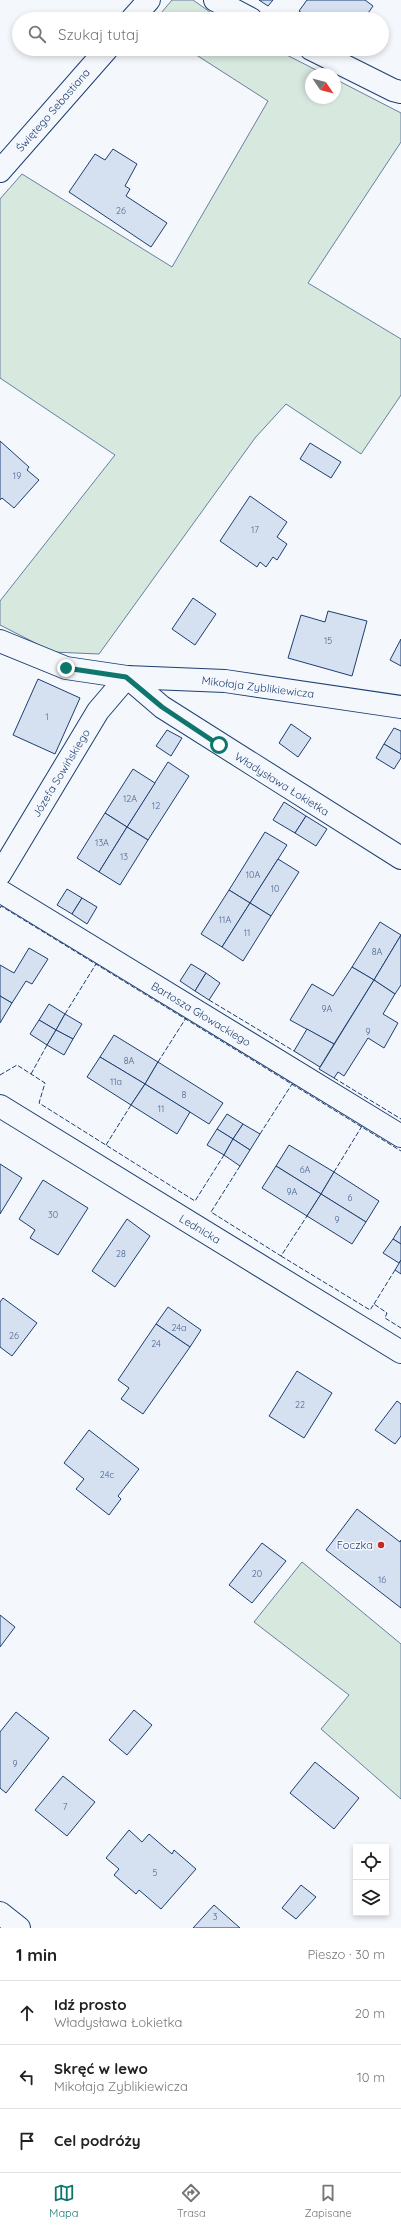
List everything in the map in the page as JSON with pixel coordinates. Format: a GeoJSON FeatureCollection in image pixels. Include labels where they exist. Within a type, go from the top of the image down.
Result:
{"type":"FeatureCollection","features":[{"type":"Feature","properties":{"kind":"street"},"geometry":{"type":"LineString","coordinates":[[138,12],[148,0]]}},
{"type":"Feature","properties":{"kind":"street"},"geometry":{"type":"LineString","coordinates":[[215,0],[238,12]]}},
{"type":"Feature","properties":{"kind":"street","name":"Świętego Sebastiana"},"geometry":{"type":"LineString","coordinates":[[0,171],[101,56]]}},
{"type":"Feature","properties":{"kind":"street"},"geometry":{"type":"LineString","coordinates":[[325,56],[393,90],[401,92]]}},
{"type":"Feature","properties":{"kind":"street","name":"Mikołaja Zyblikiewicza"},"geometry":{"type":"LineString","coordinates":[[0,641],[66,668],[126,677],[225,681],[401,707]]}},
{"type":"Feature","properties":{"kind":"street","name":"Władysława Łokietka"},"geometry":{"type":"LineString","coordinates":[[126,677],[168,712],[401,858]]}},
{"type":"Feature","properties":{"kind":"street","name":"Józefa Sowińskiego"},"geometry":{"type":"LineString","coordinates":[[0,874],[98,711],[126,677]]}},
{"type":"Feature","properties":{"kind":"street","name":"Bartosza Głowackiego"},"geometry":{"type":"LineString","coordinates":[[0,891],[401,1136]]}},
{"type":"Feature","properties":{"kind":"street","name":"Lednicka"},"geometry":{"type":"LineString","coordinates":[[0,1106],[401,1352]]}},
{"type":"Feature","properties":{"kind":"street"},"geometry":{"type":"LineString","coordinates":[[0,1913],[19,1928]]}},
{"type":"Feature","properties":{"kind":"shaded area"},"geometry":{"type":"Polygon","coordinates":[[[172,0],[193,0],[210,12],[162,12],[172,0]]]}},
{"type":"Feature","properties":{"kind":"shaded area"},"geometry":{"type":"Polygon","coordinates":[[[198,56],[289,56],[312,68],[305,68],[305,104],[341,104],[341,82],[401,113],[401,142],[308,283],[401,339],[401,395],[361,454],[286,404],[255,438],[99,654],[53,652],[0,625],[0,601],[115,455],[0,378],[0,199],[22,174],[172,267],[268,101],[198,56]]]}},
{"type":"Feature","properties":{"kind":"shaded area"},"geometry":{"type":"Polygon","coordinates":[[[302,1562],[401,1644],[401,1799],[321,1729],[349,1695],[254,1622],[302,1562]]]}},
{"type":"Feature","properties":{"kind":"building"},"geometry":{"type":"Polygon","coordinates":[[[259,0],[273,0],[268,6],[259,0]]]}},
{"type":"Feature","properties":{"kind":"building"},"geometry":{"type":"Polygon","coordinates":[[[307,0],[365,0],[373,6],[369,12],[299,11],[307,0]]]}},
{"type":"Feature","properties":{"kind":"building"},"geometry":{"type":"Polygon","coordinates":[[[113,149],[137,164],[125,186],[130,189],[126,196],[167,223],[151,247],[69,192],[95,154],[105,160],[113,149]]]}},
{"type":"Feature","properties":{"kind":"building"},"geometry":{"type":"Polygon","coordinates":[[[0,441],[29,467],[27,470],[39,480],[14,508],[2,498],[0,500],[0,441]]]}},
{"type":"Feature","properties":{"kind":"building"},"geometry":{"type":"Polygon","coordinates":[[[310,443],[341,462],[331,478],[300,459],[310,443]]]}},
{"type":"Feature","properties":{"kind":"building"},"geometry":{"type":"Polygon","coordinates":[[[250,496],[287,522],[277,537],[287,544],[277,560],[273,557],[266,567],[260,562],[257,567],[220,541],[250,496]]]}},
{"type":"Feature","properties":{"kind":"building"},"geometry":{"type":"Polygon","coordinates":[[[193,598],[216,614],[195,645],[172,629],[193,598]]]}},
{"type":"Feature","properties":{"kind":"building"},"geometry":{"type":"Polygon","coordinates":[[[328,611],[367,621],[352,676],[288,658],[301,615],[325,622],[328,611]]]}},
{"type":"Feature","properties":{"kind":"building"},"geometry":{"type":"Polygon","coordinates":[[[401,639],[401,666],[390,660],[401,639]]]}},
{"type":"Feature","properties":{"kind":"building"},"geometry":{"type":"Polygon","coordinates":[[[38,679],[80,698],[55,754],[13,735],[38,679]]]}},
{"type":"Feature","properties":{"kind":"building"},"geometry":{"type":"Polygon","coordinates":[[[291,724],[311,738],[298,757],[279,743],[291,724]]]}},
{"type":"Feature","properties":{"kind":"building"},"geometry":{"type":"Polygon","coordinates":[[[394,728],[401,731],[401,754],[384,744],[394,728]]]}},
{"type":"Feature","properties":{"kind":"building"},"geometry":{"type":"Polygon","coordinates":[[[167,730],[182,738],[171,756],[156,746],[167,730]]]}},
{"type":"Feature","properties":{"kind":"building"},"geometry":{"type":"Polygon","coordinates":[[[384,744],[401,754],[401,758],[394,769],[376,758],[384,744]]]}},
{"type":"Feature","properties":{"kind":"building"},"geometry":{"type":"Polygon","coordinates":[[[168,762],[189,776],[148,840],[127,827],[168,762]]]}},
{"type":"Feature","properties":{"kind":"building"},"geometry":{"type":"Polygon","coordinates":[[[133,769],[155,783],[127,827],[105,813],[133,769]]]}},
{"type":"Feature","properties":{"kind":"building"},"geometry":{"type":"Polygon","coordinates":[[[284,802],[306,816],[295,833],[273,820],[284,802]]]}},
{"type":"Feature","properties":{"kind":"building"},"geometry":{"type":"Polygon","coordinates":[[[105,813],[127,827],[99,872],[77,858],[105,813]]]}},
{"type":"Feature","properties":{"kind":"building"},"geometry":{"type":"Polygon","coordinates":[[[306,816],[327,829],[316,846],[295,833],[306,816]]]}},
{"type":"Feature","properties":{"kind":"building"},"geometry":{"type":"Polygon","coordinates":[[[127,827],[148,840],[120,885],[99,872],[127,827]]]}},
{"type":"Feature","properties":{"kind":"building"},"geometry":{"type":"Polygon","coordinates":[[[265,832],[287,845],[250,903],[229,890],[265,832]]]}},
{"type":"Feature","properties":{"kind":"building"},"geometry":{"type":"Polygon","coordinates":[[[278,859],[299,872],[271,916],[250,903],[278,859]]]}},
{"type":"Feature","properties":{"kind":"building"},"geometry":{"type":"Polygon","coordinates":[[[67,889],[82,898],[72,914],[57,905],[67,889]]]}},
{"type":"Feature","properties":{"kind":"building"},"geometry":{"type":"Polygon","coordinates":[[[229,890],[250,903],[222,947],[201,934],[229,890]]]}},
{"type":"Feature","properties":{"kind":"building"},"geometry":{"type":"Polygon","coordinates":[[[82,898],[97,907],[87,924],[72,914],[82,898]]]}},
{"type":"Feature","properties":{"kind":"building"},"geometry":{"type":"Polygon","coordinates":[[[250,903],[271,916],[243,961],[222,947],[250,903]]]}},
{"type":"Feature","properties":{"kind":"building"},"geometry":{"type":"Polygon","coordinates":[[[380,922],[401,935],[374,980],[352,967],[380,922]]]}},
{"type":"Feature","properties":{"kind":"building"},"geometry":{"type":"Polygon","coordinates":[[[401,935],[401,985],[395,994],[374,980],[401,935]]]}},
{"type":"Feature","properties":{"kind":"building"},"geometry":{"type":"Polygon","coordinates":[[[29,948],[48,959],[32,984],[26,981],[12,1003],[0,996],[0,965],[14,973],[29,948]]]}},
{"type":"Feature","properties":{"kind":"building"},"geometry":{"type":"Polygon","coordinates":[[[191,964],[206,973],[195,991],[180,981],[191,964]]]}},
{"type":"Feature","properties":{"kind":"building"},"geometry":{"type":"Polygon","coordinates":[[[352,967],[374,980],[334,1044],[290,1020],[312,984],[333,996],[352,967]]]}},
{"type":"Feature","properties":{"kind":"building"},"geometry":{"type":"Polygon","coordinates":[[[206,973],[220,983],[209,1000],[195,991],[206,973]]]}},
{"type":"Feature","properties":{"kind":"building"},"geometry":{"type":"Polygon","coordinates":[[[374,980],[395,994],[383,1014],[398,1023],[384,1048],[368,1038],[344,1076],[338,1072],[334,1078],[319,1069],[374,980]]]}},
{"type":"Feature","properties":{"kind":"building"},"geometry":{"type":"Polygon","coordinates":[[[0,996],[12,1003],[0,1023],[0,996]]]}},
{"type":"Feature","properties":{"kind":"building"},"geometry":{"type":"Polygon","coordinates":[[[49,1004],[65,1014],[56,1030],[39,1020],[49,1004]]]}},
{"type":"Feature","properties":{"kind":"building"},"geometry":{"type":"Polygon","coordinates":[[[65,1014],[82,1024],[73,1039],[56,1030],[65,1014]]]}},
{"type":"Feature","properties":{"kind":"building"},"geometry":{"type":"Polygon","coordinates":[[[39,1020],[56,1030],[47,1045],[30,1034],[39,1020]]]}},
{"type":"Feature","properties":{"kind":"building"},"geometry":{"type":"Polygon","coordinates":[[[307,1029],[334,1044],[320,1067],[294,1051],[307,1029]]]}},
{"type":"Feature","properties":{"kind":"building"},"geometry":{"type":"Polygon","coordinates":[[[56,1030],[73,1039],[64,1055],[47,1045],[56,1030]]]}},
{"type":"Feature","properties":{"kind":"building"},"geometry":{"type":"Polygon","coordinates":[[[114,1035],[158,1062],[145,1084],[100,1057],[114,1035]]]}},
{"type":"Feature","properties":{"kind":"building"},"geometry":{"type":"Polygon","coordinates":[[[100,1057],[145,1084],[131,1105],[87,1077],[100,1057]]]}},
{"type":"Feature","properties":{"kind":"building"},"geometry":{"type":"Polygon","coordinates":[[[158,1062],[223,1103],[209,1124],[145,1084],[158,1062]]]}},
{"type":"Feature","properties":{"kind":"building"},"geometry":{"type":"Polygon","coordinates":[[[145,1084],[190,1112],[177,1134],[131,1105],[145,1084]]]}},
{"type":"Feature","properties":{"kind":"building"},"geometry":{"type":"Polygon","coordinates":[[[227,1114],[243,1124],[233,1139],[217,1129],[227,1114]]]}},
{"type":"Feature","properties":{"kind":"building"},"geometry":{"type":"Polygon","coordinates":[[[243,1124],[260,1134],[250,1150],[233,1139],[243,1124]]]}},
{"type":"Feature","properties":{"kind":"building"},"geometry":{"type":"Polygon","coordinates":[[[217,1129],[233,1139],[224,1155],[207,1145],[217,1129]]]}},
{"type":"Feature","properties":{"kind":"building"},"geometry":{"type":"Polygon","coordinates":[[[233,1139],[250,1150],[240,1166],[224,1155],[233,1139]]]}},
{"type":"Feature","properties":{"kind":"building"},"geometry":{"type":"Polygon","coordinates":[[[289,1145],[334,1172],[321,1194],[276,1166],[289,1145]]]}},
{"type":"Feature","properties":{"kind":"building"},"geometry":{"type":"Polygon","coordinates":[[[0,1164],[22,1178],[0,1214],[0,1164]]]}},
{"type":"Feature","properties":{"kind":"building"},"geometry":{"type":"Polygon","coordinates":[[[276,1166],[321,1194],[307,1216],[262,1188],[276,1166]]]}},
{"type":"Feature","properties":{"kind":"building"},"geometry":{"type":"Polygon","coordinates":[[[334,1172],[379,1201],[366,1222],[321,1194],[334,1172]]]}},
{"type":"Feature","properties":{"kind":"building"},"geometry":{"type":"Polygon","coordinates":[[[43,1180],[88,1208],[58,1255],[30,1238],[35,1230],[19,1219],[43,1180]]]}},
{"type":"Feature","properties":{"kind":"building"},"geometry":{"type":"Polygon","coordinates":[[[321,1194],[366,1222],[352,1244],[307,1216],[321,1194]]]}},
{"type":"Feature","properties":{"kind":"building"},"geometry":{"type":"Polygon","coordinates":[[[127,1219],[150,1236],[115,1287],[92,1271],[127,1219]]]}},
{"type":"Feature","properties":{"kind":"building"},"geometry":{"type":"Polygon","coordinates":[[[401,1226],[401,1244],[393,1239],[401,1226]]]}},
{"type":"Feature","properties":{"kind":"building"},"geometry":{"type":"Polygon","coordinates":[[[393,1239],[401,1244],[401,1260],[399,1263],[383,1253],[393,1239]]]}},
{"type":"Feature","properties":{"kind":"building"},"geometry":{"type":"Polygon","coordinates":[[[401,1260],[401,1274],[395,1270],[401,1260]]]}},
{"type":"Feature","properties":{"kind":"building"},"geometry":{"type":"Polygon","coordinates":[[[3,1298],[37,1323],[12,1356],[0,1347],[0,1302],[3,1298]]]}},
{"type":"Feature","properties":{"kind":"building"},"geometry":{"type":"Polygon","coordinates":[[[168,1307],[201,1330],[190,1347],[156,1324],[168,1307]]]}},
{"type":"Feature","properties":{"kind":"building"},"geometry":{"type":"Polygon","coordinates":[[[156,1324],[190,1347],[143,1414],[121,1399],[129,1388],[118,1380],[156,1324]]]}},
{"type":"Feature","properties":{"kind":"building"},"geometry":{"type":"Polygon","coordinates":[[[297,1371],[332,1393],[304,1438],[269,1416],[297,1371]]]}},
{"type":"Feature","properties":{"kind":"building"},"geometry":{"type":"Polygon","coordinates":[[[397,1401],[401,1404],[401,1436],[395,1444],[375,1430],[397,1401]]]}},
{"type":"Feature","properties":{"kind":"building"},"geometry":{"type":"Polygon","coordinates":[[[89,1430],[139,1469],[118,1496],[121,1499],[109,1515],[76,1489],[84,1479],[64,1463],[89,1430]]]}},
{"type":"Feature","properties":{"kind":"building"},"geometry":{"type":"Polygon","coordinates":[[[357,1509],[400,1542],[401,1540],[401,1608],[326,1550],[357,1509]]]}},
{"type":"Feature","properties":{"kind":"building"},"geometry":{"type":"Polygon","coordinates":[[[262,1543],[286,1561],[252,1603],[229,1585],[262,1543]]]}},
{"type":"Feature","properties":{"kind":"building"},"geometry":{"type":"Polygon","coordinates":[[[0,1615],[15,1627],[0,1647],[0,1615]]]}},
{"type":"Feature","properties":{"kind":"building"},"geometry":{"type":"Polygon","coordinates":[[[134,1710],[152,1725],[127,1755],[109,1740],[134,1710]]]}},
{"type":"Feature","properties":{"kind":"building"},"geometry":{"type":"Polygon","coordinates":[[[16,1712],[49,1738],[6,1793],[0,1788],[0,1732],[16,1712]]]}},
{"type":"Feature","properties":{"kind":"building"},"geometry":{"type":"Polygon","coordinates":[[[315,1762],[359,1798],[334,1829],[290,1793],[315,1762]]]}},
{"type":"Feature","properties":{"kind":"building"},"geometry":{"type":"Polygon","coordinates":[[[63,1776],[95,1802],[67,1836],[35,1810],[63,1776]]]}},
{"type":"Feature","properties":{"kind":"building"},"geometry":{"type":"Polygon","coordinates":[[[129,1830],[142,1842],[149,1834],[172,1854],[174,1850],[196,1869],[161,1909],[139,1890],[136,1894],[114,1875],[119,1869],[106,1858],[129,1830]]]}},
{"type":"Feature","properties":{"kind":"building"},"geometry":{"type":"Polygon","coordinates":[[[301,1885],[316,1897],[296,1919],[282,1908],[301,1885]]]}},
{"type":"Feature","properties":{"kind":"building"},"geometry":{"type":"Polygon","coordinates":[[[214,1905],[240,1928],[193,1928],[214,1905]]]}},
{"type":"Feature","properties":{"kind":"fence"},"geometry":{"type":"LineString","coordinates":[[0,908],[1,906],[401,1151]]}},
{"type":"Feature","properties":{"kind":"fence"},"geometry":{"type":"LineString","coordinates":[[65,1014],[96,964]]}},
{"type":"Feature","properties":{"kind":"fence"},"geometry":{"type":"LineString","coordinates":[[209,1000],[294,1051]]}},
{"type":"Feature","properties":{"kind":"fence"},"geometry":{"type":"LineString","coordinates":[[158,1062],[186,1018]]}},
{"type":"Feature","properties":{"kind":"fence"},"geometry":{"type":"LineString","coordinates":[[31,1074],[47,1045]]}},
{"type":"Feature","properties":{"kind":"fence"},"geometry":{"type":"LineString","coordinates":[[0,1075],[17,1065],[45,1083],[39,1103],[195,1201],[224,1155]]}},
{"type":"Feature","properties":{"kind":"fence"},"geometry":{"type":"LineString","coordinates":[[334,1078],[401,1119]]}},
{"type":"Feature","properties":{"kind":"fence"},"geometry":{"type":"LineString","coordinates":[[260,1134],[292,1084]]}},
{"type":"Feature","properties":{"kind":"fence"},"geometry":{"type":"LineString","coordinates":[[106,1145],[131,1105]]}},
{"type":"Feature","properties":{"kind":"fence"},"geometry":{"type":"LineString","coordinates":[[334,1172],[362,1126]]}},
{"type":"Feature","properties":{"kind":"fence"},"geometry":{"type":"LineString","coordinates":[[240,1166],[211,1212],[281,1256],[307,1216]]}},
{"type":"Feature","properties":{"kind":"fence"},"geometry":{"type":"LineString","coordinates":[[281,1256],[370,1310],[374,1304],[387,1313],[385,1318],[401,1328]]}},
{"type":"Feature","properties":{"kind":"fence"},"geometry":{"type":"LineString","coordinates":[[374,1304],[395,1270]]}},
{"type":"Feature","properties":{"kind":"place","name":"Foczka"},"geometry":{"type":"Point","coordinates":[381,1545]}},
{"type":"Feature","properties":{"kind":"route"},"geometry":{"type":"LineString","coordinates":[[66,668],[126,677],[162,707],[219,745]]}}]}
